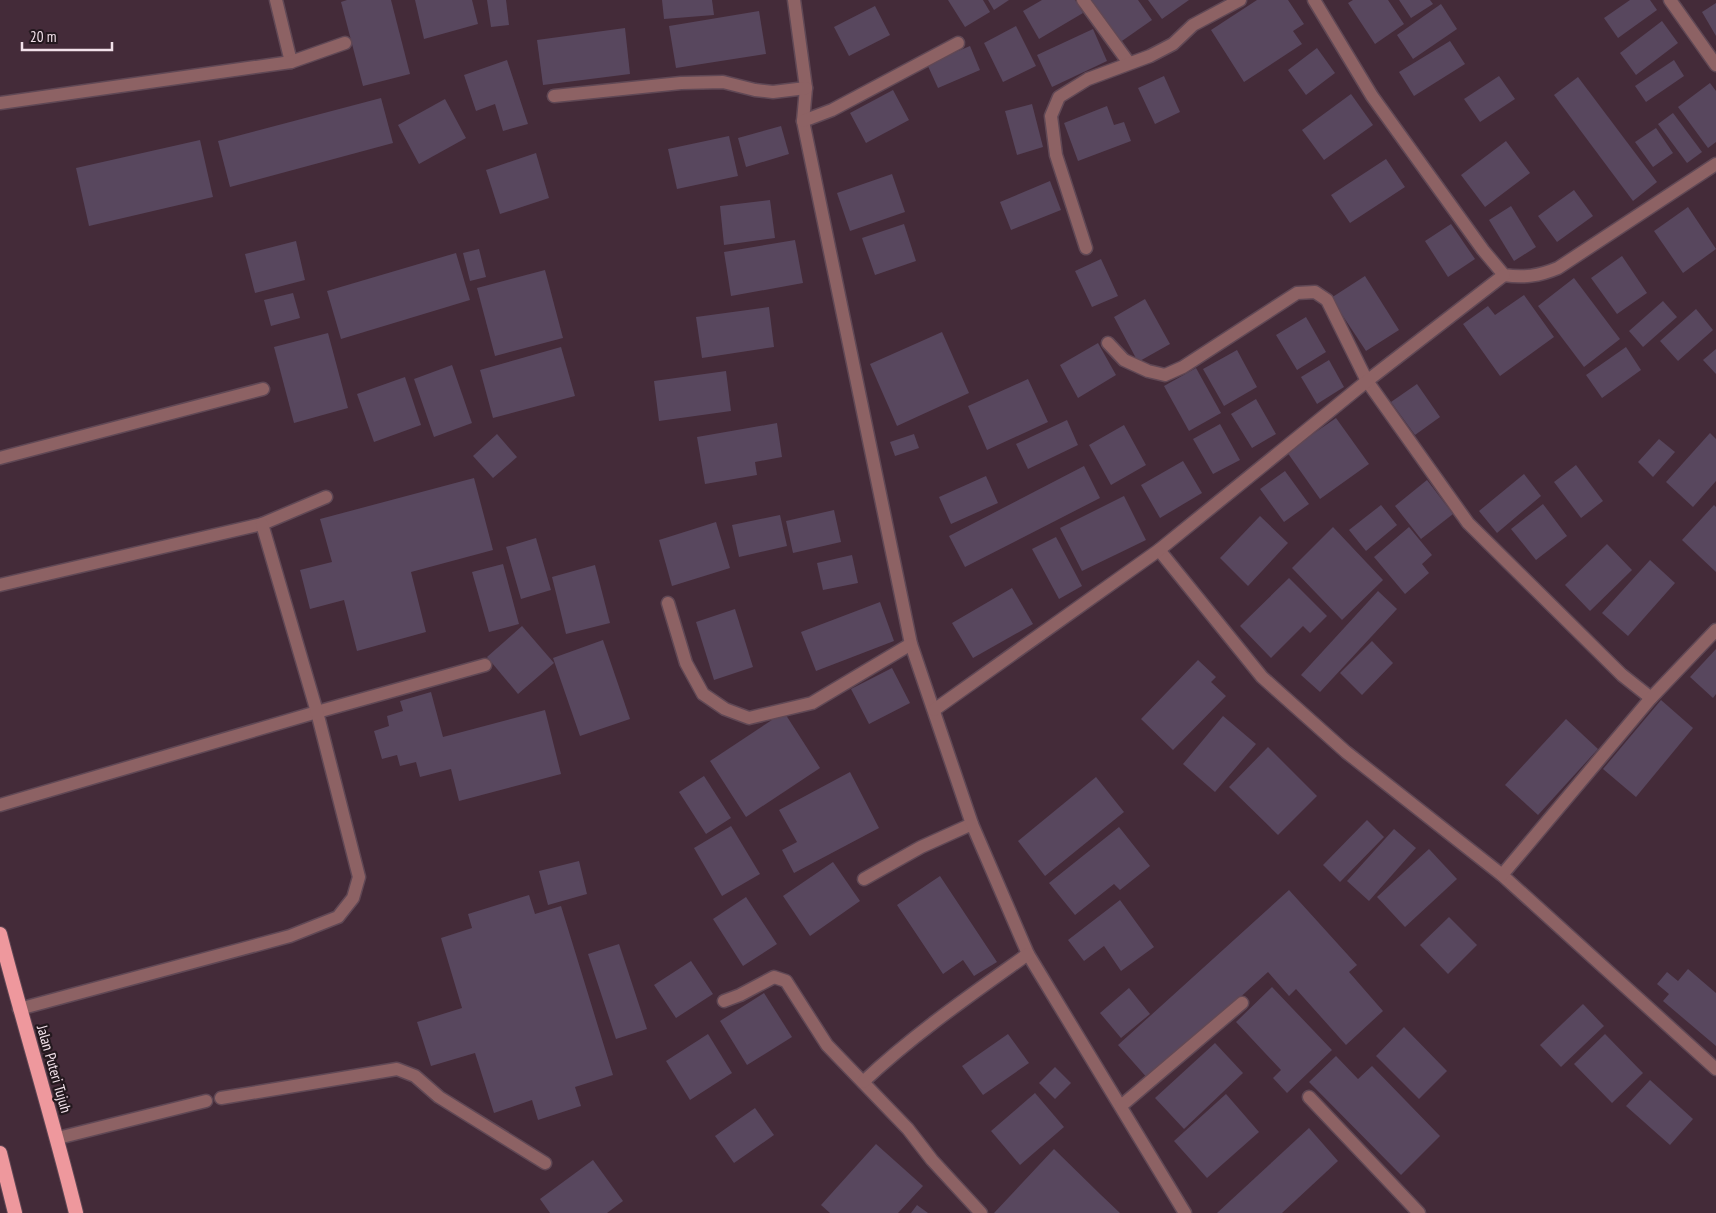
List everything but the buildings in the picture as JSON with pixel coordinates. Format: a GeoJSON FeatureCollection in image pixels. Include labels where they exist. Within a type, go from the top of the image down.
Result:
{"type":"FeatureCollection","features":[{"type":"Feature","properties":{"kind":"highway","name":"Jalan Puteri Tujuh"},"geometry":{"type":"LineString","coordinates":[[0,934],[19,1009],[58,1138],[76,1213]]}},
{"type":"Feature","properties":{"kind":"highway"},"geometry":{"type":"LineString","coordinates":[[0,1153],[15,1213]]}},
{"type":"Feature","properties":{"kind":"street"},"geometry":{"type":"LineString","coordinates":[[276,0],[291,62]]}},
{"type":"Feature","properties":{"kind":"street"},"geometry":{"type":"LineString","coordinates":[[794,0],[806,88],[803,121],[911,644],[972,824],[1028,954],[1185,1213]]}},
{"type":"Feature","properties":{"kind":"street"},"geometry":{"type":"LineString","coordinates":[[1083,0],[1129,63]]}},
{"type":"Feature","properties":{"kind":"street"},"geometry":{"type":"LineString","coordinates":[[1086,248],[1056,155],[1051,116],[1059,97],[1088,79],[1150,56],[1173,44],[1193,25],[1240,0]]}},
{"type":"Feature","properties":{"kind":"street"},"geometry":{"type":"LineString","coordinates":[[1314,0],[1372,96],[1483,250],[1504,275],[1523,278],[1541,275],[1558,268],[1716,164]]}},
{"type":"Feature","properties":{"kind":"street"},"geometry":{"type":"LineString","coordinates":[[1670,0],[1716,65]]}},
{"type":"Feature","properties":{"kind":"street"},"geometry":{"type":"LineString","coordinates":[[0,104],[291,62],[345,43]]}},
{"type":"Feature","properties":{"kind":"street"},"geometry":{"type":"LineString","coordinates":[[803,121],[832,110],[958,43]]}},
{"type":"Feature","properties":{"kind":"street"},"geometry":{"type":"LineString","coordinates":[[554,96],[681,83],[723,82],[755,90],[773,92],[806,88]]}},
{"type":"Feature","properties":{"kind":"street"},"geometry":{"type":"LineString","coordinates":[[934,710],[1159,550],[1367,381],[1504,275]]}},
{"type":"Feature","properties":{"kind":"street"},"geometry":{"type":"LineString","coordinates":[[1108,342],[1124,360],[1148,371],[1165,375],[1183,367],[1297,293],[1315,292],[1327,300],[1367,381],[1468,523],[1622,675],[1651,698]]}},
{"type":"Feature","properties":{"kind":"street"},"geometry":{"type":"LineString","coordinates":[[0,458],[263,389]]}},
{"type":"Feature","properties":{"kind":"street"},"geometry":{"type":"LineString","coordinates":[[0,584],[262,524],[326,497]]}},
{"type":"Feature","properties":{"kind":"street"},"geometry":{"type":"LineString","coordinates":[[19,1009],[290,936],[338,918],[353,898],[359,876],[317,712],[262,524]]}},
{"type":"Feature","properties":{"kind":"street"},"geometry":{"type":"LineString","coordinates":[[1159,550],[1262,676],[1346,752],[1502,875],[1716,1069]]}},
{"type":"Feature","properties":{"kind":"street"},"geometry":{"type":"LineString","coordinates":[[668,603],[686,663],[703,694],[725,709],[749,718],[812,703],[911,644]]}},
{"type":"Feature","properties":{"kind":"street"},"geometry":{"type":"LineString","coordinates":[[1502,875],[1651,698],[1716,630]]}},
{"type":"Feature","properties":{"kind":"street"},"geometry":{"type":"LineString","coordinates":[[0,805],[485,665]]}},
{"type":"Feature","properties":{"kind":"street"},"geometry":{"type":"LineString","coordinates":[[864,879],[921,847],[972,824]]}},
{"type":"Feature","properties":{"kind":"street"},"geometry":{"type":"LineString","coordinates":[[863,1082],[890,1057],[953,1008],[1028,954]]}},
{"type":"Feature","properties":{"kind":"street"},"geometry":{"type":"LineString","coordinates":[[724,1001],[740,995],[774,977],[786,981],[827,1045],[908,1129],[932,1160],[981,1213]]}},
{"type":"Feature","properties":{"kind":"street"},"geometry":{"type":"LineString","coordinates":[[1121,1106],[1242,1003]]}},
{"type":"Feature","properties":{"kind":"street"},"geometry":{"type":"LineString","coordinates":[[221,1098],[396,1070],[415,1076],[439,1097],[545,1163]]}},
{"type":"Feature","properties":{"kind":"street"},"geometry":{"type":"LineString","coordinates":[[1309,1097],[1418,1213]]}},
{"type":"Feature","properties":{"kind":"street"},"geometry":{"type":"LineString","coordinates":[[58,1138],[206,1102]]}}]}
